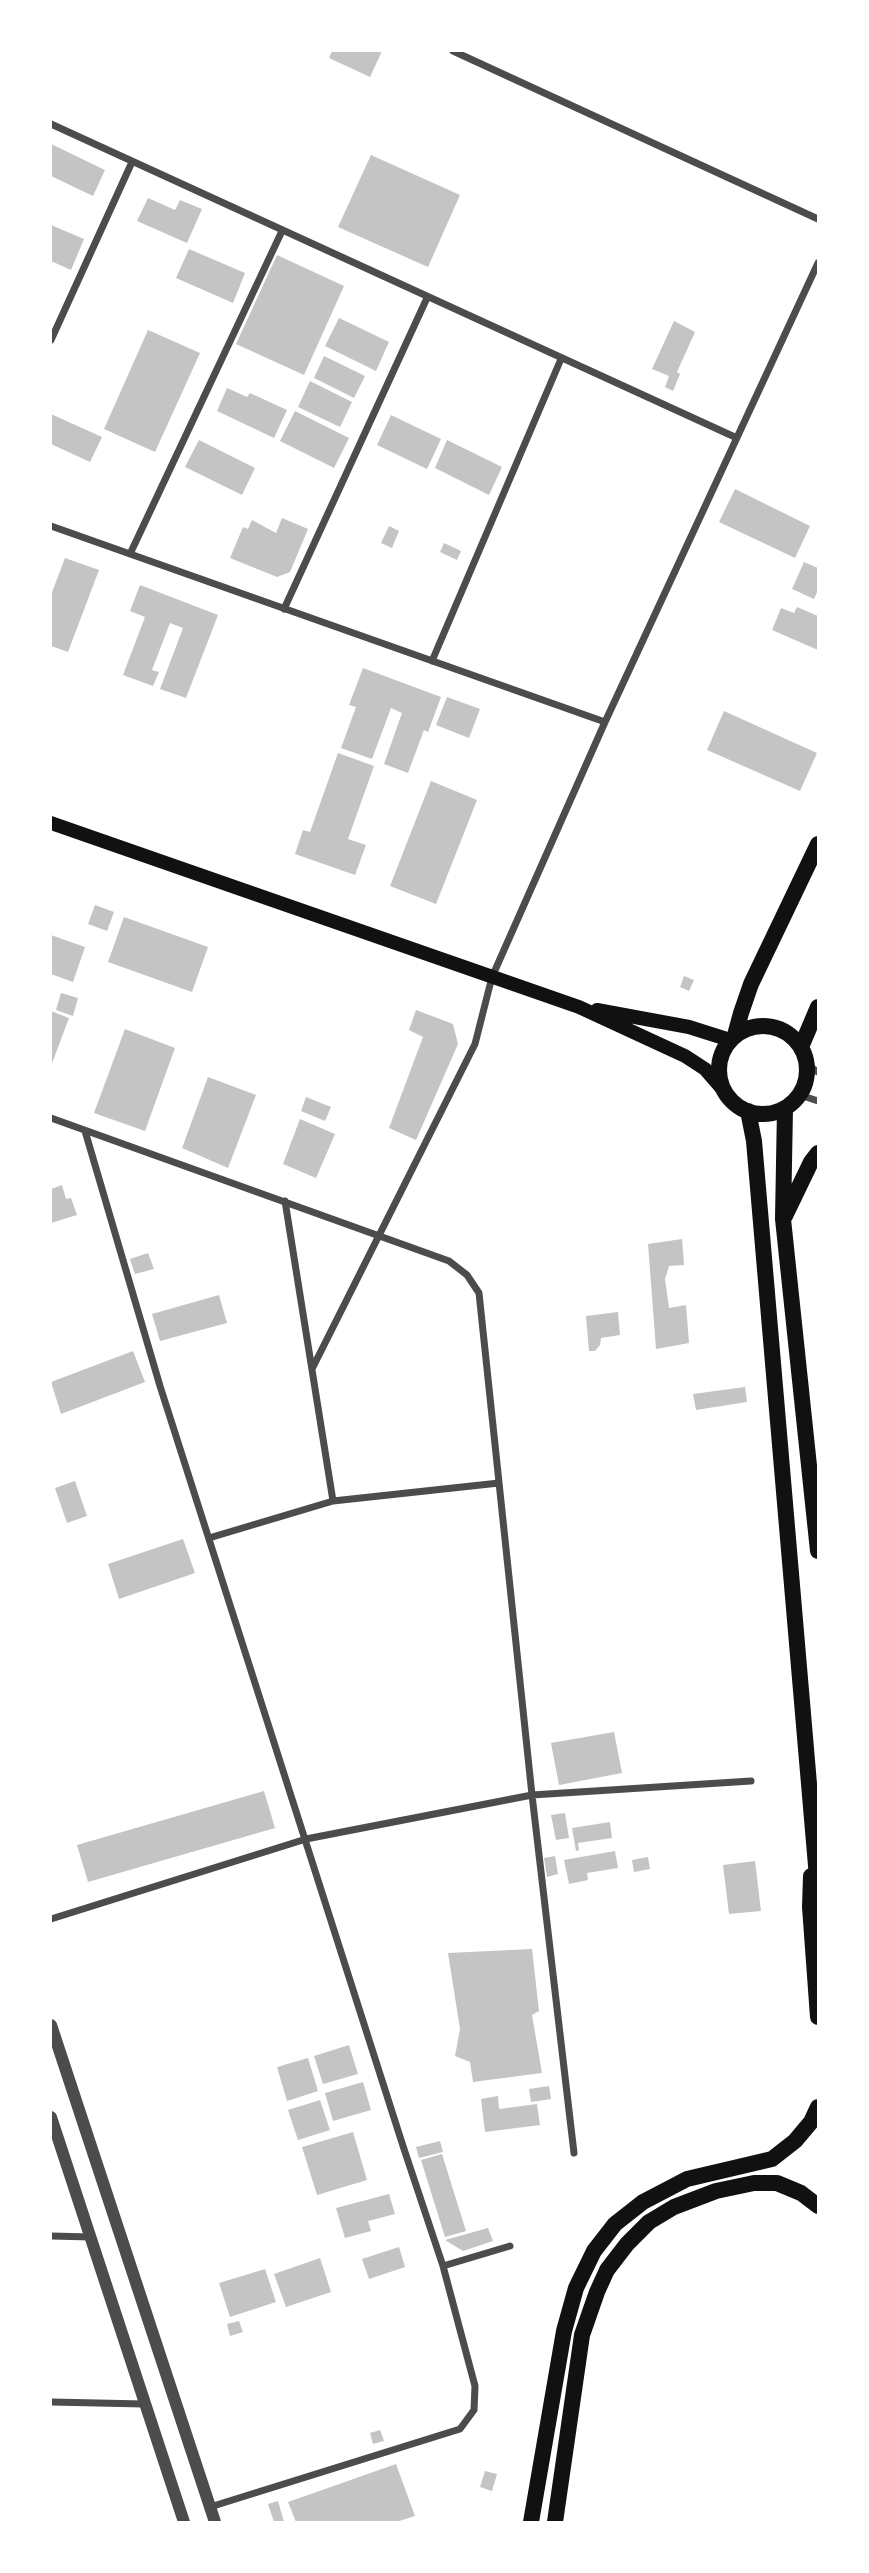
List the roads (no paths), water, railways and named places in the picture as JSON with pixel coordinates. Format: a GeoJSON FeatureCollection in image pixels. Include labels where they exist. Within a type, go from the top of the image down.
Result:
{"type":"FeatureCollection","features":[{"type":"Feature","properties":{"kind":"main road"},"geometry":{"type":"LineString","coordinates":[[51,823],[579,1007],[685,1056],[705,1069],[739,1107],[748,1111],[771,1113],[785,1108],[800,1095],[813,1068],[801,1047],[788,1033],[771,1026],[752,1027],[733,1037],[678,1024],[579,1007]]}},
{"type":"Feature","properties":{"kind":"main road"},"geometry":{"type":"LineString","coordinates":[[725,1092],[719,1065],[723,1051],[733,1037],[751,984],[818,844]]}},
{"type":"Feature","properties":{"kind":"main road"},"geometry":{"type":"LineString","coordinates":[[801,1047],[818,1007]]}},
{"type":"Feature","properties":{"kind":"main road"},"geometry":{"type":"LineString","coordinates":[[785,1108],[783,1219],[818,1550]]}},
{"type":"Feature","properties":{"kind":"main road"},"geometry":{"type":"LineString","coordinates":[[748,1111],[754,1141],[818,1889]]}},
{"type":"Feature","properties":{"kind":"main road"},"geometry":{"type":"LineString","coordinates":[[783,1219],[818,1153]]}},
{"type":"Feature","properties":{"kind":"main road"},"geometry":{"type":"LineString","coordinates":[[813,1835],[810,1907],[818,2017]]}},
{"type":"Feature","properties":{"kind":"main road"},"geometry":{"type":"LineString","coordinates":[[531,2522],[564,2331],[576,2288],[594,2251],[615,2224],[643,2202],[687,2179],[772,2159],[795,2141],[811,2122],[818,2107]]}},
{"type":"Feature","properties":{"kind":"main road"},"geometry":{"type":"LineString","coordinates":[[555,2522],[582,2335],[602,2281],[627,2244],[649,2222],[674,2207],[716,2191],[754,2183],[777,2183],[801,2193],[818,2206]]}},
{"type":"Feature","properties":{"kind":"street"},"geometry":{"type":"LineString","coordinates":[[453,51],[818,219]]}},
{"type":"Feature","properties":{"kind":"street"},"geometry":{"type":"LineString","coordinates":[[51,124],[737,438]]}},
{"type":"Feature","properties":{"kind":"street"},"geometry":{"type":"LineString","coordinates":[[51,340],[132,162]]}},
{"type":"Feature","properties":{"kind":"street"},"geometry":{"type":"LineString","coordinates":[[130,554],[282,231]]}},
{"type":"Feature","properties":{"kind":"street"},"geometry":{"type":"LineString","coordinates":[[312,1369],[475,1044],[492,976],[605,722],[818,263]]}},
{"type":"Feature","properties":{"kind":"street"},"geometry":{"type":"LineString","coordinates":[[284,609],[427,298]]}},
{"type":"Feature","properties":{"kind":"street"},"geometry":{"type":"LineString","coordinates":[[432,661],[561,359]]}},
{"type":"Feature","properties":{"kind":"street"},"geometry":{"type":"LineString","coordinates":[[51,526],[605,722]]}},
{"type":"Feature","properties":{"kind":"street"},"geometry":{"type":"LineString","coordinates":[[800,1095],[818,1101]]}},
{"type":"Feature","properties":{"kind":"street"},"geometry":{"type":"LineString","coordinates":[[51,1118],[449,1261],[467,1275],[479,1293],[532,1795],[574,2154]]}},
{"type":"Feature","properties":{"kind":"street"},"geometry":{"type":"LineString","coordinates":[[85,1131],[160,1386],[443,2266],[475,2386],[474,2410],[460,2429],[210,2507]]}},
{"type":"Feature","properties":{"kind":"street"},"geometry":{"type":"LineString","coordinates":[[285,1201],[333,1501]]}},
{"type":"Feature","properties":{"kind":"street"},"geometry":{"type":"LineString","coordinates":[[209,1538],[333,1501],[499,1483]]}},
{"type":"Feature","properties":{"kind":"street"},"geometry":{"type":"LineString","coordinates":[[51,1919],[306,1839],[532,1795],[751,1781]]}},
{"type":"Feature","properties":{"kind":"street"},"geometry":{"type":"LineString","coordinates":[[51,2025],[215,2522]]}},
{"type":"Feature","properties":{"kind":"street"},"geometry":{"type":"LineString","coordinates":[[51,2117],[184,2522]]}},
{"type":"Feature","properties":{"kind":"street"},"geometry":{"type":"LineString","coordinates":[[51,2236],[91,2237]]}},
{"type":"Feature","properties":{"kind":"street"},"geometry":{"type":"LineString","coordinates":[[443,2266],[510,2246]]}},
{"type":"Feature","properties":{"kind":"street"},"geometry":{"type":"LineString","coordinates":[[51,2402],[144,2404]]}}]}
